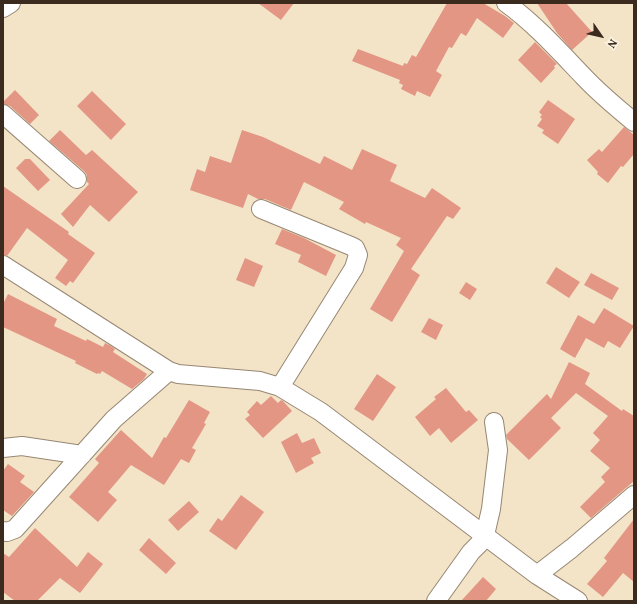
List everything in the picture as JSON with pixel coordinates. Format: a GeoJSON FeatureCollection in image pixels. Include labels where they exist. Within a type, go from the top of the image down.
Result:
{"type":"FeatureCollection","features":[{"type":"Feature","properties":{"kind":"street"},"geometry":{"type":"LineString","coordinates":[[3,8],[11,3]]}},
{"type":"Feature","properties":{"kind":"street"},"geometry":{"type":"LineString","coordinates":[[506,3],[521,14],[567,58],[584,77],[634,122]]}},
{"type":"Feature","properties":{"kind":"street"},"geometry":{"type":"LineString","coordinates":[[3,114],[77,179]]}},
{"type":"Feature","properties":{"kind":"street"},"geometry":{"type":"LineString","coordinates":[[261,210],[351,246],[354,248],[358,256],[354,268],[280,387]]}},
{"type":"Feature","properties":{"kind":"street"},"geometry":{"type":"LineString","coordinates":[[3,265],[169,371],[178,374],[260,381],[280,387],[321,412],[537,575],[578,601]]}},
{"type":"Feature","properties":{"kind":"street"},"geometry":{"type":"LineString","coordinates":[[3,531],[11,532],[15,530],[114,419],[169,371]]}},
{"type":"Feature","properties":{"kind":"street"},"geometry":{"type":"LineString","coordinates":[[436,601],[470,552],[479,544],[485,535],[491,509],[498,450],[494,422]]}},
{"type":"Feature","properties":{"kind":"street"},"geometry":{"type":"LineString","coordinates":[[3,448],[22,446],[82,455]]}},
{"type":"Feature","properties":{"kind":"street"},"geometry":{"type":"LineString","coordinates":[[537,575],[572,548],[634,495]]}},
{"type":"Feature","properties":{"kind":"building"},"geometry":{"type":"Polygon","coordinates":[[[258,3],[294,3],[281,20],[258,3]]]}},
{"type":"Feature","properties":{"kind":"building"},"geometry":{"type":"Polygon","coordinates":[[[447,3],[483,3],[514,23],[503,38],[477,18],[466,36],[461,33],[452,48],[449,47],[436,71],[442,75],[430,97],[417,91],[415,96],[401,89],[403,85],[399,83],[400,80],[352,61],[358,49],[403,66],[404,63],[407,64],[412,55],[416,57],[447,3]]]}},
{"type":"Feature","properties":{"kind":"building"},"geometry":{"type":"Polygon","coordinates":[[[537,3],[566,3],[592,32],[572,50],[557,33],[537,3]]]}},
{"type":"Feature","properties":{"kind":"building"},"geometry":{"type":"Polygon","coordinates":[[[535,42],[557,64],[541,83],[518,60],[535,42]]]}},
{"type":"Feature","properties":{"kind":"building"},"geometry":{"type":"Polygon","coordinates":[[[15,90],[39,115],[30,124],[10,106],[3,104],[3,102],[15,90]]]}},
{"type":"Feature","properties":{"kind":"building"},"geometry":{"type":"Polygon","coordinates":[[[92,91],[126,124],[111,140],[77,106],[92,91]]]}},
{"type":"Feature","properties":{"kind":"building"},"geometry":{"type":"Polygon","coordinates":[[[548,100],[575,119],[558,144],[542,133],[544,130],[537,126],[542,119],[540,117],[542,115],[539,112],[548,100]]]}},
{"type":"Feature","properties":{"kind":"building"},"geometry":{"type":"Polygon","coordinates":[[[624,127],[634,135],[634,154],[623,167],[621,166],[608,183],[597,174],[598,172],[587,160],[599,149],[602,152],[624,127]]]}},
{"type":"Feature","properties":{"kind":"building"},"geometry":{"type":"Polygon","coordinates":[[[60,130],[86,155],[92,150],[138,192],[109,222],[90,205],[73,227],[61,214],[89,184],[87,182],[87,175],[84,171],[49,141],[60,130]]]}},
{"type":"Feature","properties":{"kind":"building"},"geometry":{"type":"Polygon","coordinates":[[[242,130],[263,137],[320,164],[324,156],[352,170],[362,149],[397,165],[390,181],[425,198],[432,188],[461,208],[453,219],[447,216],[411,269],[420,275],[392,322],[370,309],[404,251],[396,245],[401,238],[366,222],[365,224],[339,209],[344,202],[304,182],[291,210],[265,199],[258,199],[248,194],[243,208],[190,190],[197,169],[205,172],[210,156],[231,163],[242,130]]]}},
{"type":"Feature","properties":{"kind":"building"},"geometry":{"type":"Polygon","coordinates":[[[25,159],[30,159],[50,180],[38,191],[16,168],[25,159]]]}},
{"type":"Feature","properties":{"kind":"building"},"geometry":{"type":"Polygon","coordinates":[[[3,186],[69,232],[68,234],[95,253],[73,283],[70,281],[66,286],[55,278],[68,260],[27,228],[7,256],[3,255],[3,186]]]}},
{"type":"Feature","properties":{"kind":"building"},"geometry":{"type":"Polygon","coordinates":[[[282,229],[304,238],[336,255],[326,276],[298,262],[301,255],[275,244],[282,229]]]}},
{"type":"Feature","properties":{"kind":"building"},"geometry":{"type":"Polygon","coordinates":[[[245,258],[263,266],[254,287],[236,280],[245,258]]]}},
{"type":"Feature","properties":{"kind":"building"},"geometry":{"type":"Polygon","coordinates":[[[556,267],[580,282],[569,298],[546,283],[556,267]]]}},
{"type":"Feature","properties":{"kind":"building"},"geometry":{"type":"Polygon","coordinates":[[[591,273],[619,288],[612,300],[584,285],[591,273]]]}},
{"type":"Feature","properties":{"kind":"building"},"geometry":{"type":"Polygon","coordinates":[[[466,282],[477,289],[470,300],[459,293],[466,282]]]}},
{"type":"Feature","properties":{"kind":"building"},"geometry":{"type":"Polygon","coordinates":[[[8,294],[57,319],[54,326],[103,347],[105,343],[111,346],[115,349],[113,352],[147,374],[144,379],[132,389],[102,371],[100,374],[97,374],[75,363],[76,361],[3,327],[3,304],[8,294]]]}},
{"type":"Feature","properties":{"kind":"building"},"geometry":{"type":"Polygon","coordinates":[[[604,308],[634,326],[620,348],[608,341],[604,348],[586,338],[575,358],[560,349],[578,315],[594,324],[604,308]]]}},
{"type":"Feature","properties":{"kind":"building"},"geometry":{"type":"Polygon","coordinates":[[[429,318],[443,325],[436,340],[421,332],[429,318]]]}},
{"type":"Feature","properties":{"kind":"building"},"geometry":{"type":"Polygon","coordinates":[[[569,362],[590,373],[585,384],[622,411],[623,409],[634,416],[634,481],[591,518],[580,507],[605,482],[601,477],[610,468],[590,451],[600,440],[593,433],[608,416],[576,393],[551,418],[561,428],[529,460],[507,439],[506,435],[547,394],[551,399],[569,362]]]}},
{"type":"Feature","properties":{"kind":"building"},"geometry":{"type":"Polygon","coordinates":[[[377,374],[396,387],[373,421],[354,409],[377,374]]]}},
{"type":"Feature","properties":{"kind":"building"},"geometry":{"type":"Polygon","coordinates":[[[446,388],[466,412],[469,410],[478,420],[451,443],[439,428],[430,436],[415,417],[436,399],[434,397],[446,388]]]}},
{"type":"Feature","properties":{"kind":"building"},"geometry":{"type":"Polygon","coordinates":[[[271,396],[278,403],[281,400],[283,401],[292,411],[263,438],[245,419],[250,415],[247,412],[257,401],[261,405],[271,396]]]}},
{"type":"Feature","properties":{"kind":"building"},"geometry":{"type":"Polygon","coordinates":[[[189,400],[210,412],[204,423],[206,424],[192,448],[196,450],[189,463],[181,459],[164,485],[131,465],[108,492],[117,500],[98,522],[69,497],[99,463],[95,459],[121,430],[152,458],[189,400]]]}},
{"type":"Feature","properties":{"kind":"building"},"geometry":{"type":"Polygon","coordinates":[[[297,433],[302,443],[314,438],[321,453],[311,458],[314,463],[296,473],[281,442],[297,433]]]}},
{"type":"Feature","properties":{"kind":"building"},"geometry":{"type":"Polygon","coordinates":[[[8,464],[25,476],[20,482],[34,492],[12,516],[3,510],[3,471],[8,464]]]}},
{"type":"Feature","properties":{"kind":"building"},"geometry":{"type":"Polygon","coordinates":[[[241,495],[264,512],[236,550],[209,531],[218,518],[222,521],[241,495]]]}},
{"type":"Feature","properties":{"kind":"building"},"geometry":{"type":"Polygon","coordinates":[[[189,501],[199,512],[178,531],[168,520],[189,501]]]}},
{"type":"Feature","properties":{"kind":"building"},"geometry":{"type":"Polygon","coordinates":[[[634,519],[634,582],[623,573],[603,597],[587,584],[607,561],[604,558],[634,519]]]}},
{"type":"Feature","properties":{"kind":"building"},"geometry":{"type":"Polygon","coordinates":[[[35,528],[77,567],[88,552],[103,564],[80,593],[60,578],[37,601],[15,601],[3,592],[3,553],[9,557],[35,528]]]}},
{"type":"Feature","properties":{"kind":"building"},"geometry":{"type":"Polygon","coordinates":[[[149,538],[176,563],[166,574],[139,550],[149,538]]]}},
{"type":"Feature","properties":{"kind":"building"},"geometry":{"type":"Polygon","coordinates":[[[483,577],[496,589],[486,601],[461,601],[483,577]]]}}]}
